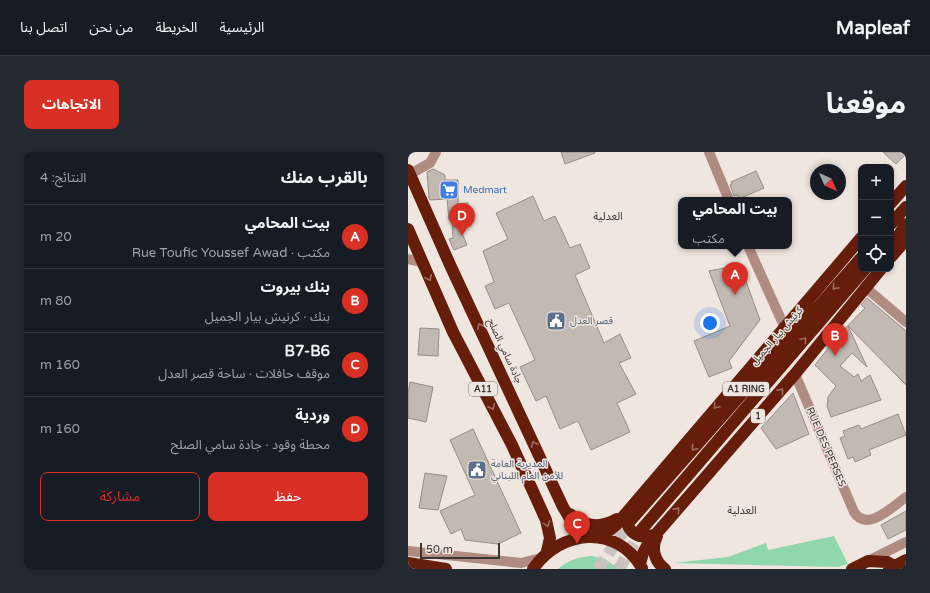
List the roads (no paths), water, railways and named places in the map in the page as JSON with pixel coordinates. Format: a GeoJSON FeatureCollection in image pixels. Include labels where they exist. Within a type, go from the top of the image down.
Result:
{"type":"FeatureCollection","features":[{"type":"Feature","properties":{"kind":"highway","name":"جادة سامي الصلح"},"geometry":{"type":"LineString","coordinates":[[409,172],[451,268],[563,507],[575,527],[592,537]]}},
{"type":"Feature","properties":{"kind":"highway"},"geometry":{"type":"LineString","coordinates":[[894,200],[906,186]]}},
{"type":"Feature","properties":{"kind":"highway"},"geometry":{"type":"LineString","coordinates":[[894,217],[906,207]]}},
{"type":"Feature","properties":{"kind":"highway"},"geometry":{"type":"LineString","coordinates":[[894,221],[906,207]]}},
{"type":"Feature","properties":{"kind":"highway"},"geometry":{"type":"LineString","coordinates":[[894,236],[906,223]]}},
{"type":"Feature","properties":{"kind":"highway"},"geometry":{"type":"LineString","coordinates":[[894,242],[906,223]]}},
{"type":"Feature","properties":{"kind":"highway","name":"A11"},"geometry":{"type":"LineString","coordinates":[[408,229],[454,332],[512,445],[546,520],[550,538],[544,555]]}},
{"type":"Feature","properties":{"kind":"highway"},"geometry":{"type":"LineString","coordinates":[[894,254],[906,240]]}},
{"type":"Feature","properties":{"kind":"highway"},"geometry":{"type":"LineString","coordinates":[[533,569],[544,555],[559,544],[573,539],[592,537],[609,531],[858,241]]}},
{"type":"Feature","properties":{"kind":"highway"},"geometry":{"type":"LineString","coordinates":[[833,270],[858,249]]}},
{"type":"Feature","properties":{"kind":"highway","name":"كرنيش بيار الجميل"},"geometry":{"type":"LineString","coordinates":[[631,520],[858,261]]}},
{"type":"Feature","properties":{"kind":"highway","name":"A1 RING"},"geometry":{"type":"LineString","coordinates":[[642,529],[862,272]]}},
{"type":"Feature","properties":{"kind":"highway"},"geometry":{"type":"LineString","coordinates":[[865,287],[875,272]]}},
{"type":"Feature","properties":{"kind":"highway","name":"1"},"geometry":{"type":"LineString","coordinates":[[642,567],[642,553],[795,374],[878,272]]}},
{"type":"Feature","properties":{"kind":"highway"},"geometry":{"type":"LineString","coordinates":[[563,507],[574,518],[583,523],[599,526],[610,523],[630,508]]}},
{"type":"Feature","properties":{"kind":"highway"},"geometry":{"type":"LineString","coordinates":[[630,508],[626,519],[627,523],[635,534],[648,537],[660,532]]}},
{"type":"Feature","properties":{"kind":"highway"},"geometry":{"type":"LineString","coordinates":[[660,532],[654,540],[653,550],[656,560],[665,569]]}},
{"type":"Feature","properties":{"kind":"highway"},"geometry":{"type":"LineString","coordinates":[[592,537],[621,546],[642,567]]}},
{"type":"Feature","properties":{"kind":"highway"},"geometry":{"type":"LineString","coordinates":[[888,566],[906,560]]}},
{"type":"Feature","properties":{"kind":"highway"},"geometry":{"type":"LineString","coordinates":[[852,569],[868,561],[902,569]]}},
{"type":"Feature","properties":{"kind":"highway"},"geometry":{"type":"LineString","coordinates":[[408,563],[446,569]]}},
{"type":"Feature","properties":{"kind":"street"},"geometry":{"type":"LineString","coordinates":[[409,172],[430,163],[436,152]]}},
{"type":"Feature","properties":{"kind":"street"},"geometry":{"type":"LineString","coordinates":[[710,152],[728,197]]}},
{"type":"Feature","properties":{"kind":"street"},"geometry":{"type":"LineString","coordinates":[[749,249],[784,326]]}},
{"type":"Feature","properties":{"kind":"street"},"geometry":{"type":"LineString","coordinates":[[408,259],[422,262]]}},
{"type":"Feature","properties":{"kind":"street"},"geometry":{"type":"LineString","coordinates":[[865,287],[906,322]]}},
{"type":"Feature","properties":{"kind":"street","name":"RUE DES PERSES"},"geometry":{"type":"LineString","coordinates":[[795,374],[854,512],[859,519],[867,521],[874,519],[906,497]]}},
{"type":"Feature","properties":{"kind":"street"},"geometry":{"type":"LineString","coordinates":[[868,561],[906,542]]}},
{"type":"Feature","properties":{"kind":"street"},"geometry":{"type":"LineString","coordinates":[[408,551],[517,566],[530,562],[544,555]]}},
{"type":"Feature","properties":{"kind":"tunnel"},"geometry":{"type":"LineString","coordinates":[[598,569],[631,520]]}},
{"type":"Feature","properties":{"kind":"tunnel"},"geometry":{"type":"LineString","coordinates":[[619,569],[642,529]]}},
{"type":"Feature","properties":{"kind":"place","name":"Medmart"},"geometry":{"type":"Point","coordinates":[449,190]}},
{"type":"Feature","properties":{"kind":"place","name":"وردية"},"geometry":{"type":"Point","coordinates":[462,236]}},
{"type":"Feature","properties":{"kind":"place","name":"بيت المحامي"},"geometry":{"type":"Point","coordinates":[735,295]}},
{"type":"Feature","properties":{"kind":"place","name":"قصر العدل"},"geometry":{"type":"Point","coordinates":[556,321]}},
{"type":"Feature","properties":{"kind":"place","name":"بنك بيروت"},"geometry":{"type":"Point","coordinates":[835,356]}},
{"type":"Feature","properties":{"kind":"place","name":"المديرية العامة للأمن العام اللبناني"},"geometry":{"type":"Point","coordinates":[477,470]}},
{"type":"Feature","properties":{"kind":"place","name":"B7-B6"},"geometry":{"type":"Point","coordinates":[577,544]}},
{"type":"Feature","properties":{"kind":"district","name":"العدلية"},"geometry":{"type":"Point","coordinates":[608,216]}},
{"type":"Feature","properties":{"kind":"district","name":"العدلية"},"geometry":{"type":"Point","coordinates":[742,510]}}]}
